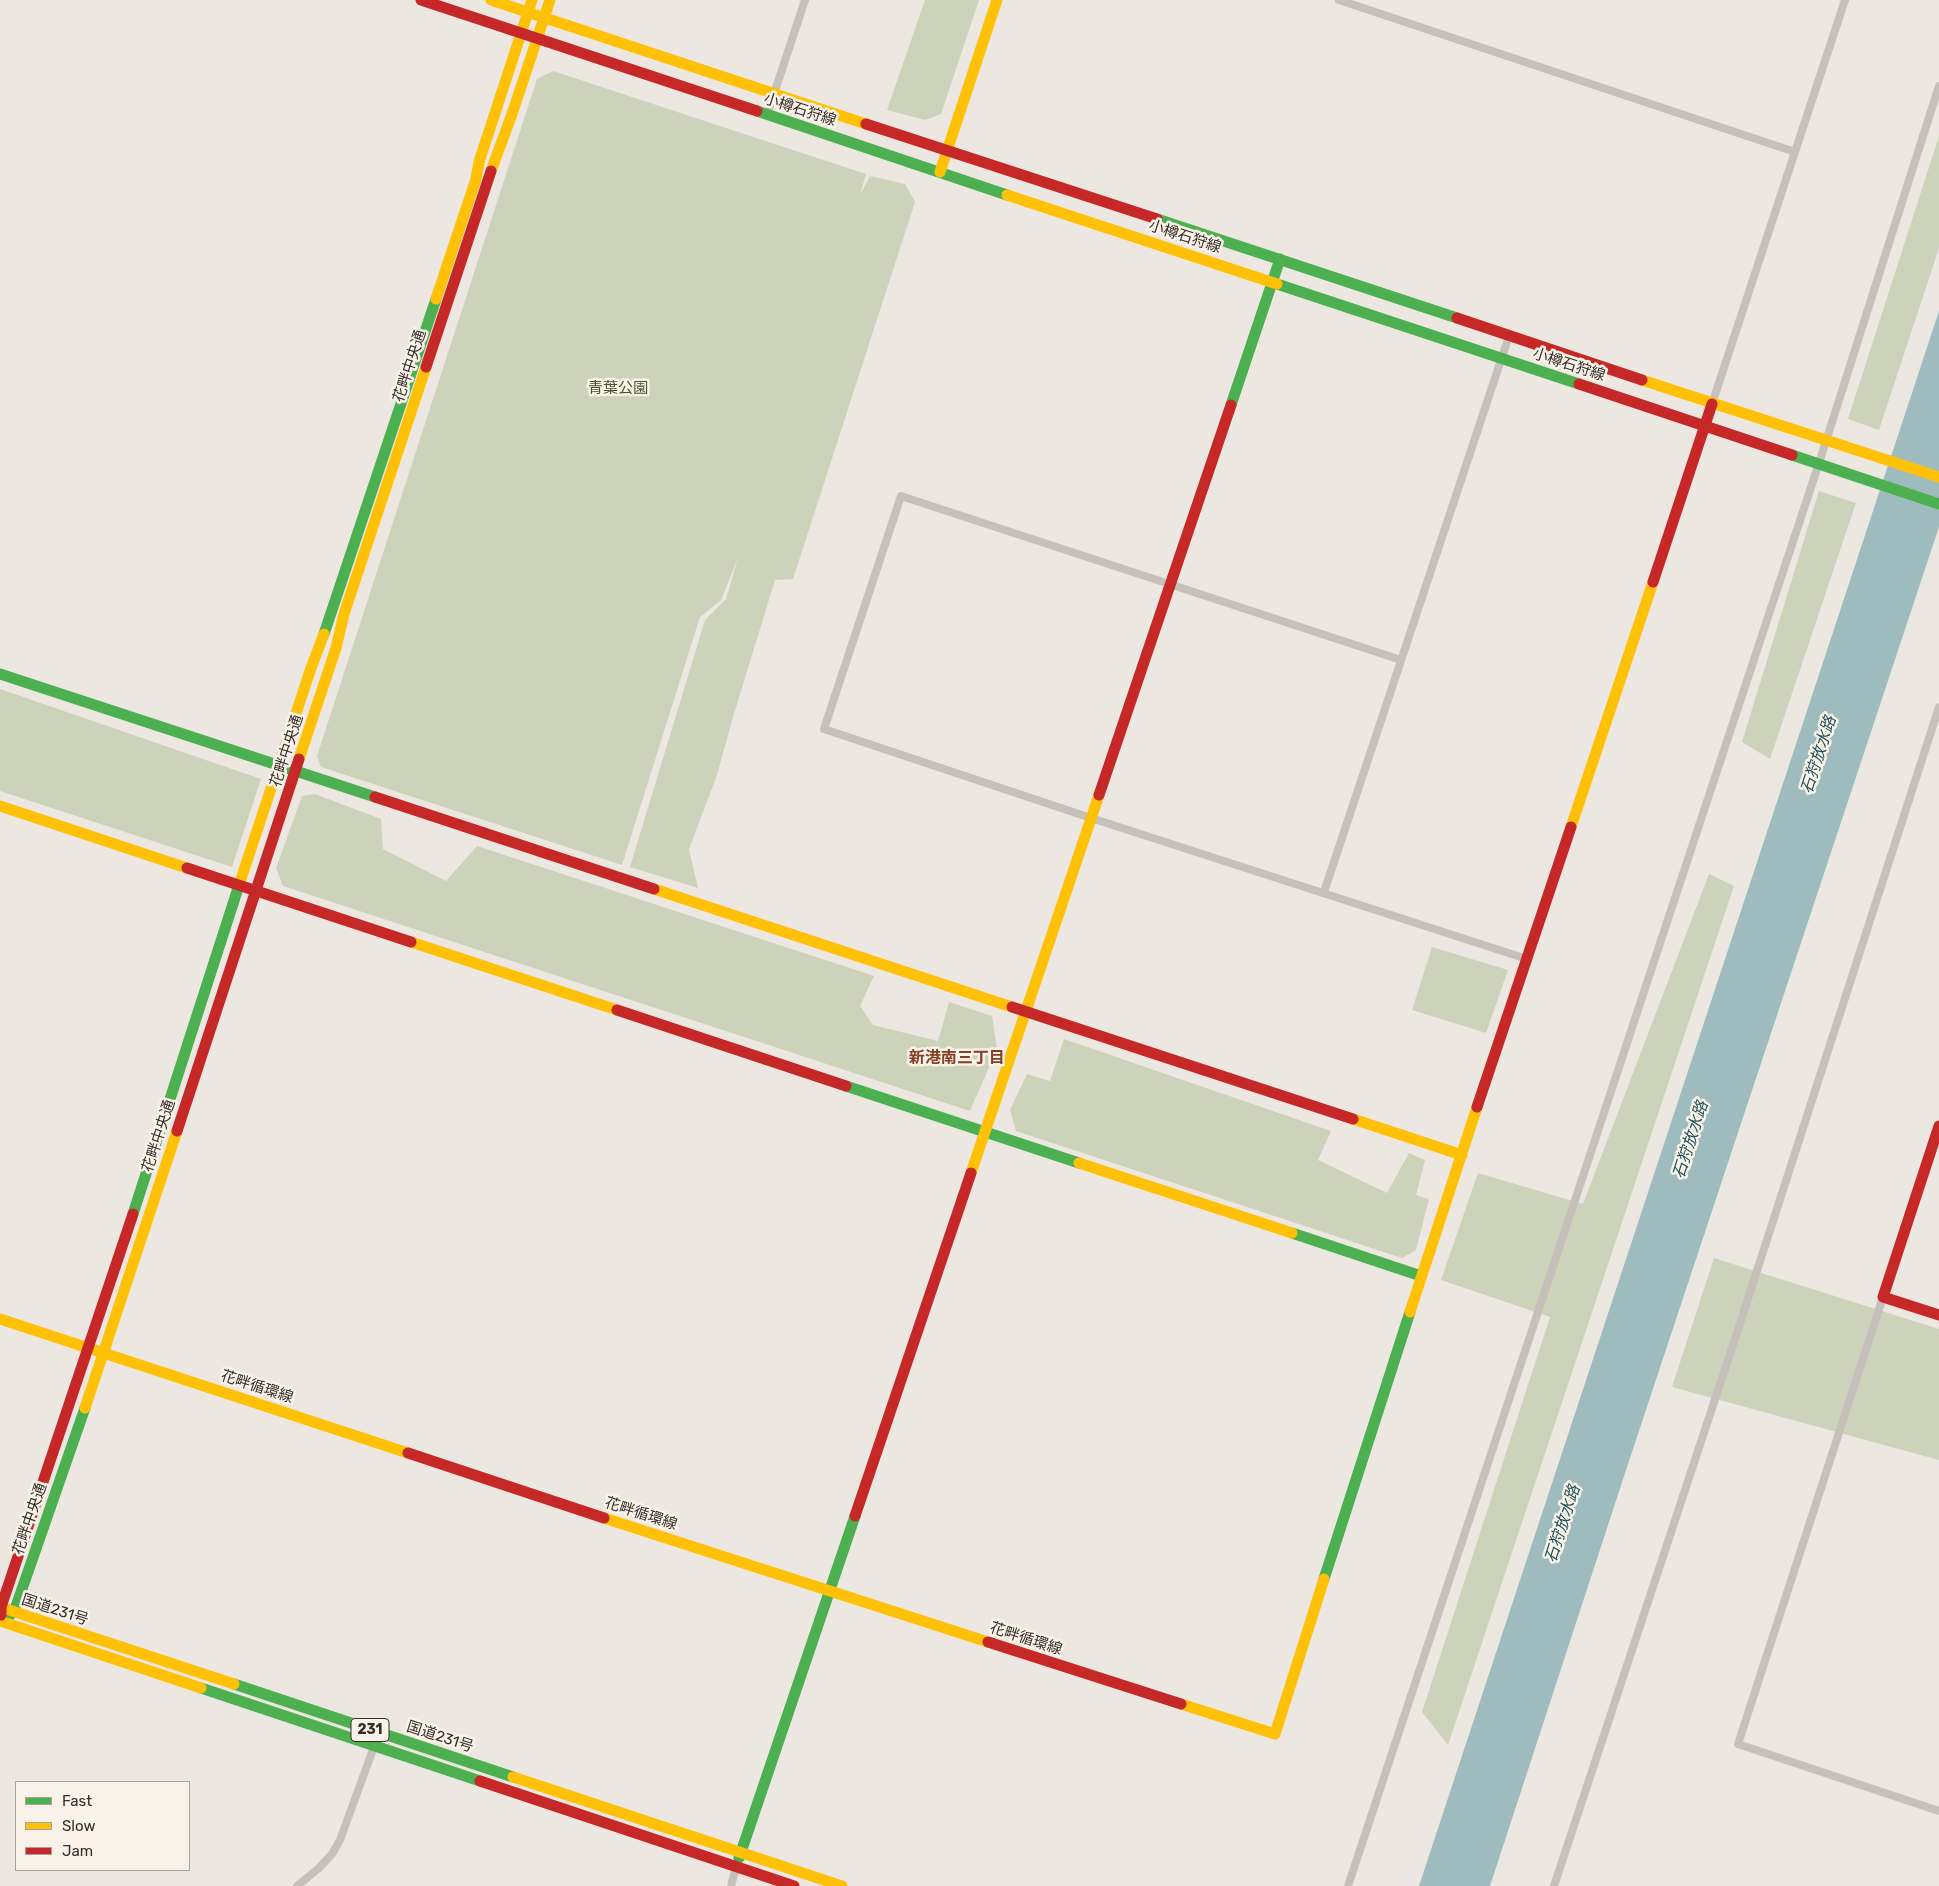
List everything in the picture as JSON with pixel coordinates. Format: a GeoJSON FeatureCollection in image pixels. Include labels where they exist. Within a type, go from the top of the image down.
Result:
{"type":"FeatureCollection","features":[{"type":"Feature","properties":{"kind":"main road","name":"小樽石狩線"},"geometry":{"type":"LineString","coordinates":[[421,0],[1939,504]]}},
{"type":"Feature","properties":{"kind":"main road","name":"小樽石狩線"},"geometry":{"type":"LineString","coordinates":[[491,0],[1280,259],[1712,404],[1939,477]]}},
{"type":"Feature","properties":{"kind":"main road","name":"花畔中央通"},"geometry":{"type":"LineString","coordinates":[[0,1621],[0,1607],[89,1348],[278,766],[311,668],[317,656],[476,179],[479,162],[532,0]]}},
{"type":"Feature","properties":{"kind":"main road","name":"花畔中央通"},"geometry":{"type":"LineString","coordinates":[[14,1612],[104,1353],[296,772],[336,648],[344,614],[491,170],[550,0]]}},
{"type":"Feature","properties":{"kind":"main road"},"geometry":{"type":"LineString","coordinates":[[940,172],[997,0]]}},
{"type":"Feature","properties":{"kind":"main road"},"geometry":{"type":"LineString","coordinates":[[736,1867],[1280,259]]}},
{"type":"Feature","properties":{"kind":"main road"},"geometry":{"type":"LineString","coordinates":[[0,806],[1421,1276],[1712,404]]}},
{"type":"Feature","properties":{"kind":"main road"},"geometry":{"type":"LineString","coordinates":[[0,674],[1462,1155]]}},
{"type":"Feature","properties":{"kind":"main road"},"geometry":{"type":"LineString","coordinates":[[1939,1126],[1884,1297],[1939,1315]]}},
{"type":"Feature","properties":{"kind":"main road","name":"花畔循環線"},"geometry":{"type":"LineString","coordinates":[[0,1318],[830,1592],[1274,1734],[1421,1276]]}},
{"type":"Feature","properties":{"kind":"main road","name":"国道231号"},"geometry":{"type":"LineString","coordinates":[[0,1607],[842,1886]]}},
{"type":"Feature","properties":{"kind":"main road"},"geometry":{"type":"LineString","coordinates":[[0,1621],[14,1612]]}},
{"type":"Feature","properties":{"kind":"main road","name":"国道231号"},"geometry":{"type":"LineString","coordinates":[[0,1621],[794,1886]]}},
{"type":"Feature","properties":{"kind":"street"},"geometry":{"type":"LineString","coordinates":[[767,115],[805,0]]}},
{"type":"Feature","properties":{"kind":"street"},"geometry":{"type":"LineString","coordinates":[[1339,0],[1796,152]]}},
{"type":"Feature","properties":{"kind":"street"},"geometry":{"type":"LineString","coordinates":[[1712,404],[1846,0]]}},
{"type":"Feature","properties":{"kind":"street"},"geometry":{"type":"LineString","coordinates":[[1348,1886],[1827,440],[1939,86]]}},
{"type":"Feature","properties":{"kind":"street"},"geometry":{"type":"LineString","coordinates":[[1324,892],[1509,336]]}},
{"type":"Feature","properties":{"kind":"street"},"geometry":{"type":"LineString","coordinates":[[1401,660],[901,496],[824,728],[1091,818],[1527,959]]}},
{"type":"Feature","properties":{"kind":"street"},"geometry":{"type":"LineString","coordinates":[[1554,1886],[1722,1379],[1939,707]]}},
{"type":"Feature","properties":{"kind":"street"},"geometry":{"type":"LineString","coordinates":[[1884,1297],[1738,1744],[1939,1811]]}},
{"type":"Feature","properties":{"kind":"street"},"geometry":{"type":"LineString","coordinates":[[297,1886],[319,1868],[332,1854],[340,1840],[378,1733]]}},
{"type":"Feature","properties":{"kind":"street"},"geometry":{"type":"LineString","coordinates":[[731,1886],[736,1867]]}},
{"type":"Feature","properties":{"kind":"green space"},"geometry":{"type":"Polygon","coordinates":[[[925,0],[979,0],[941,114],[925,120],[887,110],[925,0]]]}},
{"type":"Feature","properties":{"kind":"green space","name":"青葉公園"},"geometry":{"type":"Polygon","coordinates":[[[553,71],[866,174],[860,195],[870,176],[905,184],[915,202],[793,579],[775,580],[717,775],[689,849],[698,888],[630,867],[705,620],[726,599],[738,558],[721,600],[700,617],[622,865],[321,767],[317,756],[537,79],[553,71]]]}},
{"type":"Feature","properties":{"kind":"green space"},"geometry":{"type":"Polygon","coordinates":[[[1939,136],[1939,248],[1879,430],[1848,419],[1939,136]]]}},
{"type":"Feature","properties":{"kind":"green space"},"geometry":{"type":"Polygon","coordinates":[[[1819,491],[1856,503],[1770,759],[1742,742],[1819,491]]]}},
{"type":"Feature","properties":{"kind":"green space"},"geometry":{"type":"Polygon","coordinates":[[[0,689],[261,779],[232,867],[0,791],[0,689]]]}},
{"type":"Feature","properties":{"kind":"green space"},"geometry":{"type":"Polygon","coordinates":[[[315,794],[381,819],[383,849],[446,881],[477,846],[874,976],[860,1006],[873,1025],[938,1041],[949,1002],[992,1016],[997,1049],[970,1111],[283,886],[276,868],[302,796],[315,794]]]}},
{"type":"Feature","properties":{"kind":"green space"},"geometry":{"type":"Polygon","coordinates":[[[1709,874],[1734,886],[1448,1745],[1422,1712],[1550,1317],[1441,1280],[1478,1173],[1583,1204],[1709,874]]]}},
{"type":"Feature","properties":{"kind":"green space"},"geometry":{"type":"Polygon","coordinates":[[[1432,947],[1508,970],[1486,1033],[1412,1010],[1432,947]]]}},
{"type":"Feature","properties":{"kind":"green space"},"geometry":{"type":"Polygon","coordinates":[[[1064,1039],[1331,1131],[1318,1160],[1387,1193],[1409,1153],[1425,1160],[1416,1195],[1429,1199],[1416,1250],[1402,1258],[1016,1131],[1010,1110],[1027,1074],[1050,1081],[1064,1039]]]}},
{"type":"Feature","properties":{"kind":"green space"},"geometry":{"type":"Polygon","coordinates":[[[1714,1258],[1939,1329],[1939,1460],[1672,1387],[1714,1258]]]}},
{"type":"Feature","properties":{"kind":"water","name":"石狩放水路"},"geometry":{"type":"Polygon","coordinates":[[[1939,311],[1939,527],[1490,1886],[1419,1886],[1939,311]]]}},
{"type":"Feature","properties":{"kind":"traffic: fast"},"geometry":{"type":"LineString","coordinates":[[757,111],[1007,195]]}},
{"type":"Feature","properties":{"kind":"traffic: fast"},"geometry":{"type":"LineString","coordinates":[[1157,219],[1457,318]]}},
{"type":"Feature","properties":{"kind":"traffic: fast"},"geometry":{"type":"LineString","coordinates":[[1231,405],[1280,259]]}},
{"type":"Feature","properties":{"kind":"traffic: fast"},"geometry":{"type":"LineString","coordinates":[[1277,284],[1579,384]]}},
{"type":"Feature","properties":{"kind":"traffic: fast"},"geometry":{"type":"LineString","coordinates":[[324,634],[436,299]]}},
{"type":"Feature","properties":{"kind":"traffic: fast"},"geometry":{"type":"LineString","coordinates":[[1792,455],[1939,504]]}},
{"type":"Feature","properties":{"kind":"traffic: fast"},"geometry":{"type":"LineString","coordinates":[[0,674],[375,797]]}},
{"type":"Feature","properties":{"kind":"traffic: fast"},"geometry":{"type":"LineString","coordinates":[[133,1214],[240,882]]}},
{"type":"Feature","properties":{"kind":"traffic: fast"},"geometry":{"type":"LineString","coordinates":[[846,1086],[1079,1163]]}},
{"type":"Feature","properties":{"kind":"traffic: fast"},"geometry":{"type":"LineString","coordinates":[[1292,1233],[1421,1276]]}},
{"type":"Feature","properties":{"kind":"traffic: fast"},"geometry":{"type":"LineString","coordinates":[[1324,1579],[1410,1312]]}},
{"type":"Feature","properties":{"kind":"traffic: fast"},"geometry":{"type":"LineString","coordinates":[[9,1616],[14,1612],[85,1408]]}},
{"type":"Feature","properties":{"kind":"traffic: fast"},"geometry":{"type":"LineString","coordinates":[[739,1858],[855,1516]]}},
{"type":"Feature","properties":{"kind":"traffic: fast"},"geometry":{"type":"LineString","coordinates":[[234,1684],[513,1777]]}},
{"type":"Feature","properties":{"kind":"traffic: fast"},"geometry":{"type":"LineString","coordinates":[[201,1688],[480,1781]]}},
{"type":"Feature","properties":{"kind":"traffic: slow"},"geometry":{"type":"LineString","coordinates":[[491,0],[866,124]]}},
{"type":"Feature","properties":{"kind":"traffic: slow"},"geometry":{"type":"LineString","coordinates":[[436,299],[532,0]]}},
{"type":"Feature","properties":{"kind":"traffic: slow"},"geometry":{"type":"LineString","coordinates":[[491,171],[550,0]]}},
{"type":"Feature","properties":{"kind":"traffic: slow"},"geometry":{"type":"LineString","coordinates":[[940,172],[997,0]]}},
{"type":"Feature","properties":{"kind":"traffic: slow"},"geometry":{"type":"LineString","coordinates":[[1007,195],[1277,284]]}},
{"type":"Feature","properties":{"kind":"traffic: slow"},"geometry":{"type":"LineString","coordinates":[[299,759],[336,648],[344,614],[426,367]]}},
{"type":"Feature","properties":{"kind":"traffic: slow"},"geometry":{"type":"LineString","coordinates":[[1642,380],[1939,477]]}},
{"type":"Feature","properties":{"kind":"traffic: slow"},"geometry":{"type":"LineString","coordinates":[[1571,827],[1653,582]]}},
{"type":"Feature","properties":{"kind":"traffic: slow"},"geometry":{"type":"LineString","coordinates":[[240,882],[324,634]]}},
{"type":"Feature","properties":{"kind":"traffic: slow"},"geometry":{"type":"LineString","coordinates":[[971,1173],[1099,795]]}},
{"type":"Feature","properties":{"kind":"traffic: slow"},"geometry":{"type":"LineString","coordinates":[[0,806],[187,868]]}},
{"type":"Feature","properties":{"kind":"traffic: slow"},"geometry":{"type":"LineString","coordinates":[[654,889],[1012,1007]]}},
{"type":"Feature","properties":{"kind":"traffic: slow"},"geometry":{"type":"LineString","coordinates":[[411,942],[617,1010]]}},
{"type":"Feature","properties":{"kind":"traffic: slow"},"geometry":{"type":"LineString","coordinates":[[1410,1312],[1477,1107]]}},
{"type":"Feature","properties":{"kind":"traffic: slow"},"geometry":{"type":"LineString","coordinates":[[1353,1119],[1462,1155]]}},
{"type":"Feature","properties":{"kind":"traffic: slow"},"geometry":{"type":"LineString","coordinates":[[85,1408],[177,1131]]}},
{"type":"Feature","properties":{"kind":"traffic: slow"},"geometry":{"type":"LineString","coordinates":[[1079,1163],[1292,1233]]}},
{"type":"Feature","properties":{"kind":"traffic: slow"},"geometry":{"type":"LineString","coordinates":[[0,1319],[408,1453]]}},
{"type":"Feature","properties":{"kind":"traffic: slow"},"geometry":{"type":"LineString","coordinates":[[604,1518],[988,1642]]}},
{"type":"Feature","properties":{"kind":"traffic: slow"},"geometry":{"type":"LineString","coordinates":[[1181,1704],[1275,1734],[1324,1579]]}},
{"type":"Feature","properties":{"kind":"traffic: slow"},"geometry":{"type":"LineString","coordinates":[[0,1607],[234,1684]]}},
{"type":"Feature","properties":{"kind":"traffic: slow"},"geometry":{"type":"LineString","coordinates":[[0,1621],[201,1688]]}},
{"type":"Feature","properties":{"kind":"traffic: slow"},"geometry":{"type":"LineString","coordinates":[[513,1777],[842,1886]]}},
{"type":"Feature","properties":{"kind":"traffic: jam"},"geometry":{"type":"LineString","coordinates":[[421,0],[757,111]]}},
{"type":"Feature","properties":{"kind":"traffic: jam"},"geometry":{"type":"LineString","coordinates":[[866,124],[1157,219]]}},
{"type":"Feature","properties":{"kind":"traffic: jam"},"geometry":{"type":"LineString","coordinates":[[426,367],[491,171]]}},
{"type":"Feature","properties":{"kind":"traffic: jam"},"geometry":{"type":"LineString","coordinates":[[1457,318],[1642,380]]}},
{"type":"Feature","properties":{"kind":"traffic: jam"},"geometry":{"type":"LineString","coordinates":[[1579,384],[1792,455]]}},
{"type":"Feature","properties":{"kind":"traffic: jam"},"geometry":{"type":"LineString","coordinates":[[1653,582],[1712,404]]}},
{"type":"Feature","properties":{"kind":"traffic: jam"},"geometry":{"type":"LineString","coordinates":[[1099,795],[1231,405]]}},
{"type":"Feature","properties":{"kind":"traffic: jam"},"geometry":{"type":"LineString","coordinates":[[177,1131],[299,759]]}},
{"type":"Feature","properties":{"kind":"traffic: jam"},"geometry":{"type":"LineString","coordinates":[[375,797],[654,889]]}},
{"type":"Feature","properties":{"kind":"traffic: jam"},"geometry":{"type":"LineString","coordinates":[[1477,1107],[1571,827]]}},
{"type":"Feature","properties":{"kind":"traffic: jam"},"geometry":{"type":"LineString","coordinates":[[187,868],[411,942]]}},
{"type":"Feature","properties":{"kind":"traffic: jam"},"geometry":{"type":"LineString","coordinates":[[1012,1007],[1353,1119]]}},
{"type":"Feature","properties":{"kind":"traffic: jam"},"geometry":{"type":"LineString","coordinates":[[617,1010],[846,1086]]}},
{"type":"Feature","properties":{"kind":"traffic: jam"},"geometry":{"type":"LineString","coordinates":[[1939,1126],[1883,1297],[1939,1315]]}},
{"type":"Feature","properties":{"kind":"traffic: jam"},"geometry":{"type":"LineString","coordinates":[[855,1516],[971,1173]]}},
{"type":"Feature","properties":{"kind":"traffic: jam"},"geometry":{"type":"LineString","coordinates":[[1,1615],[1,1607],[133,1214]]}},
{"type":"Feature","properties":{"kind":"traffic: jam"},"geometry":{"type":"LineString","coordinates":[[408,1453],[604,1518]]}},
{"type":"Feature","properties":{"kind":"traffic: jam"},"geometry":{"type":"LineString","coordinates":[[988,1642],[1181,1704]]}},
{"type":"Feature","properties":{"kind":"traffic: jam"},"geometry":{"type":"LineString","coordinates":[[480,1781],[794,1886]]}},
{"type":"Feature","properties":{"kind":"district","name":"新港南三丁目"},"geometry":{"type":"Point","coordinates":[957,1058]}}]}
